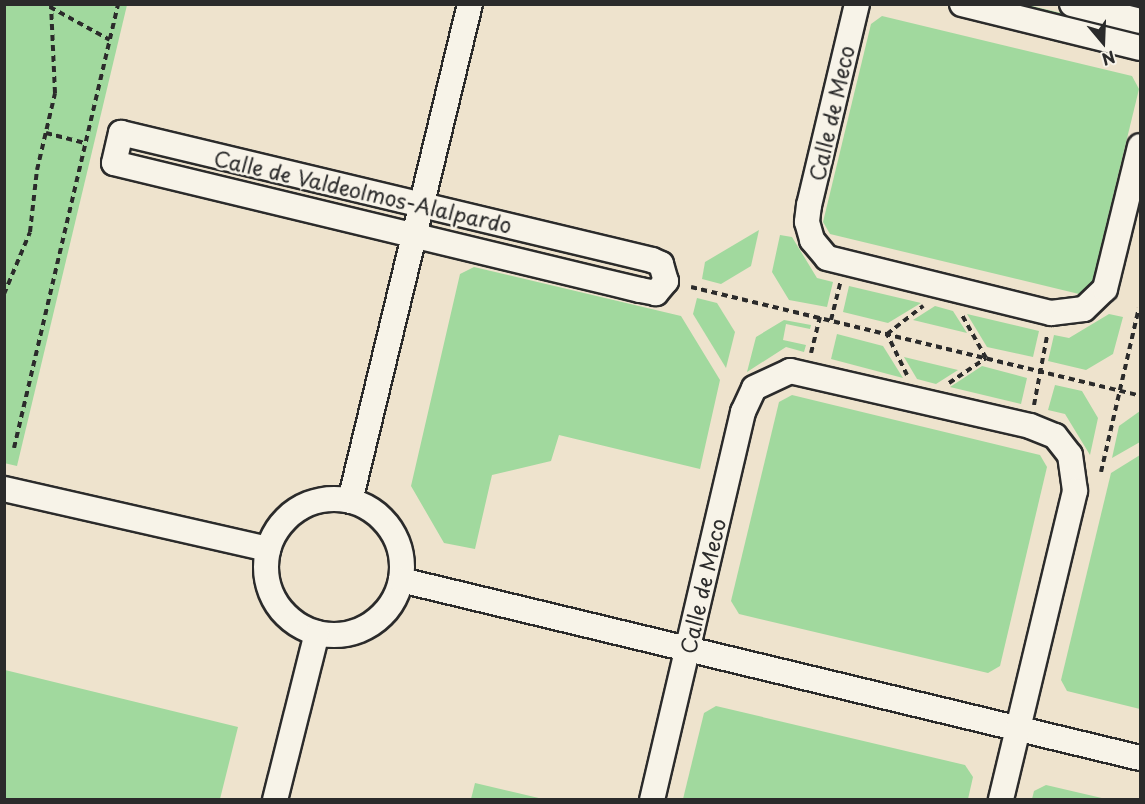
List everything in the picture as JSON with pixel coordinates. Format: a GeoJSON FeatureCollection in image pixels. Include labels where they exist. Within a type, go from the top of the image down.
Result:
{"type":"FeatureCollection","features":[{"type":"Feature","properties":{"kind":"street"},"geometry":{"type":"LineString","coordinates":[[350,501],[470,4]]}},
{"type":"Feature","properties":{"kind":"street","name":"Calle de Meco"},"geometry":{"type":"LineString","coordinates":[[857,4],[807,222],[812,240],[827,258],[1051,313],[1084,309],[1105,289],[1140,146]]}},
{"type":"Feature","properties":{"kind":"street"},"geometry":{"type":"LineString","coordinates":[[962,4],[1140,48]]}},
{"type":"Feature","properties":{"kind":"street"},"geometry":{"type":"LineString","coordinates":[[1072,4],[1140,21]]}},
{"type":"Feature","properties":{"kind":"street","name":"Calle de Valdeolmos-Alalpardo"},"geometry":{"type":"LineString","coordinates":[[121,133],[652,260],[661,264],[666,281],[656,293],[414,238],[114,163],[121,133]]}},
{"type":"Feature","properties":{"kind":"street","name":"Calle de Meco"},"geometry":{"type":"LineString","coordinates":[[652,800],[743,412],[754,388],[779,374],[802,373],[1030,426]]}},
{"type":"Feature","properties":{"kind":"street"},"geometry":{"type":"LineString","coordinates":[[1001,800],[1075,491],[1070,455],[1055,436],[1030,426]]}},
{"type":"Feature","properties":{"kind":"street"},"geometry":{"type":"LineString","coordinates":[[4,489],[268,549]]}},
{"type":"Feature","properties":{"kind":"street"},"geometry":{"type":"LineString","coordinates":[[329,499],[350,501],[381,517],[392,531],[402,563],[401,580],[390,606],[370,625],[344,635],[316,633],[289,619],[275,601],[267,580],[268,549],[277,530],[300,509],[329,499]]}},
{"type":"Feature","properties":{"kind":"street"},"geometry":{"type":"LineString","coordinates":[[401,580],[1140,758]]}},
{"type":"Feature","properties":{"kind":"street"},"geometry":{"type":"LineString","coordinates":[[274,800],[316,633]]}},
{"type":"Feature","properties":{"kind":"path"},"geometry":{"type":"LineString","coordinates":[[14,448],[118,4]]}},
{"type":"Feature","properties":{"kind":"path"},"geometry":{"type":"LineString","coordinates":[[51,6],[110,40]]}},
{"type":"Feature","properties":{"kind":"path"},"geometry":{"type":"LineString","coordinates":[[4,294],[30,232],[37,170],[55,93],[51,6]]}},
{"type":"Feature","properties":{"kind":"path"},"geometry":{"type":"LineString","coordinates":[[46,133],[85,143]]}},
{"type":"Feature","properties":{"kind":"path"},"geometry":{"type":"LineString","coordinates":[[831,320],[841,280]]}},
{"type":"Feature","properties":{"kind":"path"},"geometry":{"type":"LineString","coordinates":[[692,287],[1140,396]]}},
{"type":"Feature","properties":{"kind":"path"},"geometry":{"type":"LineString","coordinates":[[887,334],[931,300]]}},
{"type":"Feature","properties":{"kind":"path"},"geometry":{"type":"LineString","coordinates":[[958,306],[986,358]]}},
{"type":"Feature","properties":{"kind":"path"},"geometry":{"type":"LineString","coordinates":[[1101,472],[1139,308]]}},
{"type":"Feature","properties":{"kind":"path"},"geometry":{"type":"LineString","coordinates":[[809,360],[820,317]]}},
{"type":"Feature","properties":{"kind":"path"},"geometry":{"type":"LineString","coordinates":[[1030,426],[1049,327]]}},
{"type":"Feature","properties":{"kind":"path"},"geometry":{"type":"LineString","coordinates":[[887,334],[911,383]]}},
{"type":"Feature","properties":{"kind":"path"},"geometry":{"type":"LineString","coordinates":[[940,390],[986,358]]}},
{"type":"Feature","properties":{"kind":"green space"},"geometry":{"type":"Polygon","coordinates":[[[5,4],[127,5],[17,466],[4,463],[5,4]]]}},
{"type":"Feature","properties":{"kind":"green space"},"geometry":{"type":"Polygon","coordinates":[[[1009,5],[1028,5],[1140,32],[1140,36],[1009,5]]]}},
{"type":"Feature","properties":{"kind":"green space"},"geometry":{"type":"Polygon","coordinates":[[[882,16],[1132,76],[1139,89],[1091,287],[1079,294],[830,234],[823,222],[871,24],[882,16]]]}},
{"type":"Feature","properties":{"kind":"green space"},"geometry":{"type":"Polygon","coordinates":[[[759,230],[751,266],[721,284],[702,279],[705,262],[759,230]]]}},
{"type":"Feature","properties":{"kind":"green space"},"geometry":{"type":"Polygon","coordinates":[[[780,235],[792,237],[817,278],[833,282],[827,307],[789,300],[772,272],[780,235]]]}},
{"type":"Feature","properties":{"kind":"green space"},"geometry":{"type":"Polygon","coordinates":[[[474,267],[681,316],[720,380],[700,469],[559,435],[551,461],[492,475],[475,549],[444,543],[411,486],[460,274],[474,267]]]}},
{"type":"Feature","properties":{"kind":"green space"},"geometry":{"type":"Polygon","coordinates":[[[849,286],[921,303],[888,323],[843,312],[849,286]]]}},
{"type":"Feature","properties":{"kind":"green space"},"geometry":{"type":"Polygon","coordinates":[[[697,298],[717,303],[735,332],[726,368],[693,314],[697,298]]]}},
{"type":"Feature","properties":{"kind":"green space"},"geometry":{"type":"Polygon","coordinates":[[[935,306],[953,311],[967,333],[913,320],[935,306]]]}},
{"type":"Feature","properties":{"kind":"green space"},"geometry":{"type":"Polygon","coordinates":[[[967,314],[1039,331],[1033,357],[987,347],[967,314]]]}},
{"type":"Feature","properties":{"kind":"green space"},"geometry":{"type":"Polygon","coordinates":[[[1109,314],[1123,317],[1113,354],[1086,370],[1048,361],[1054,335],[1069,338],[1109,314]]]}},
{"type":"Feature","properties":{"kind":"green space"},"geometry":{"type":"Polygon","coordinates":[[[784,320],[811,325],[810,329],[786,324],[783,340],[806,345],[804,352],[786,347],[747,372],[756,337],[784,320]]]}},
{"type":"Feature","properties":{"kind":"green space"},"geometry":{"type":"Polygon","coordinates":[[[837,334],[883,346],[903,378],[831,359],[837,334]]]}},
{"type":"Feature","properties":{"kind":"green space"},"geometry":{"type":"Polygon","coordinates":[[[904,357],[958,370],[936,384],[917,379],[904,357]]]}},
{"type":"Feature","properties":{"kind":"green space"},"geometry":{"type":"Polygon","coordinates":[[[982,366],[1027,378],[1021,404],[950,387],[982,366]]]}},
{"type":"Feature","properties":{"kind":"green space"},"geometry":{"type":"Polygon","coordinates":[[[1055,385],[1082,391],[1098,418],[1090,455],[1065,414],[1048,410],[1055,385]]]}},
{"type":"Feature","properties":{"kind":"green space"},"geometry":{"type":"Polygon","coordinates":[[[792,395],[1040,455],[1047,467],[1000,666],[988,673],[739,614],[731,601],[779,402],[792,395]]]}},
{"type":"Feature","properties":{"kind":"green space"},"geometry":{"type":"Polygon","coordinates":[[[1140,411],[1140,442],[1112,458],[1119,426],[1140,411]]]}},
{"type":"Feature","properties":{"kind":"green space"},"geometry":{"type":"Polygon","coordinates":[[[1140,455],[1140,709],[1067,691],[1061,680],[1111,473],[1140,455]]]}},
{"type":"Feature","properties":{"kind":"green space"},"geometry":{"type":"Polygon","coordinates":[[[5,670],[238,727],[220,799],[5,799],[5,670]]]}},
{"type":"Feature","properties":{"kind":"green space"},"geometry":{"type":"Polygon","coordinates":[[[716,706],[965,765],[973,777],[968,799],[683,799],[704,713],[716,706]]]}},
{"type":"Feature","properties":{"kind":"green space"},"geometry":{"type":"Polygon","coordinates":[[[475,783],[543,799],[471,799],[475,783]]]}},
{"type":"Feature","properties":{"kind":"green space"},"geometry":{"type":"Polygon","coordinates":[[[1046,785],[1106,799],[1032,799],[1034,791],[1046,785]]]}}]}
